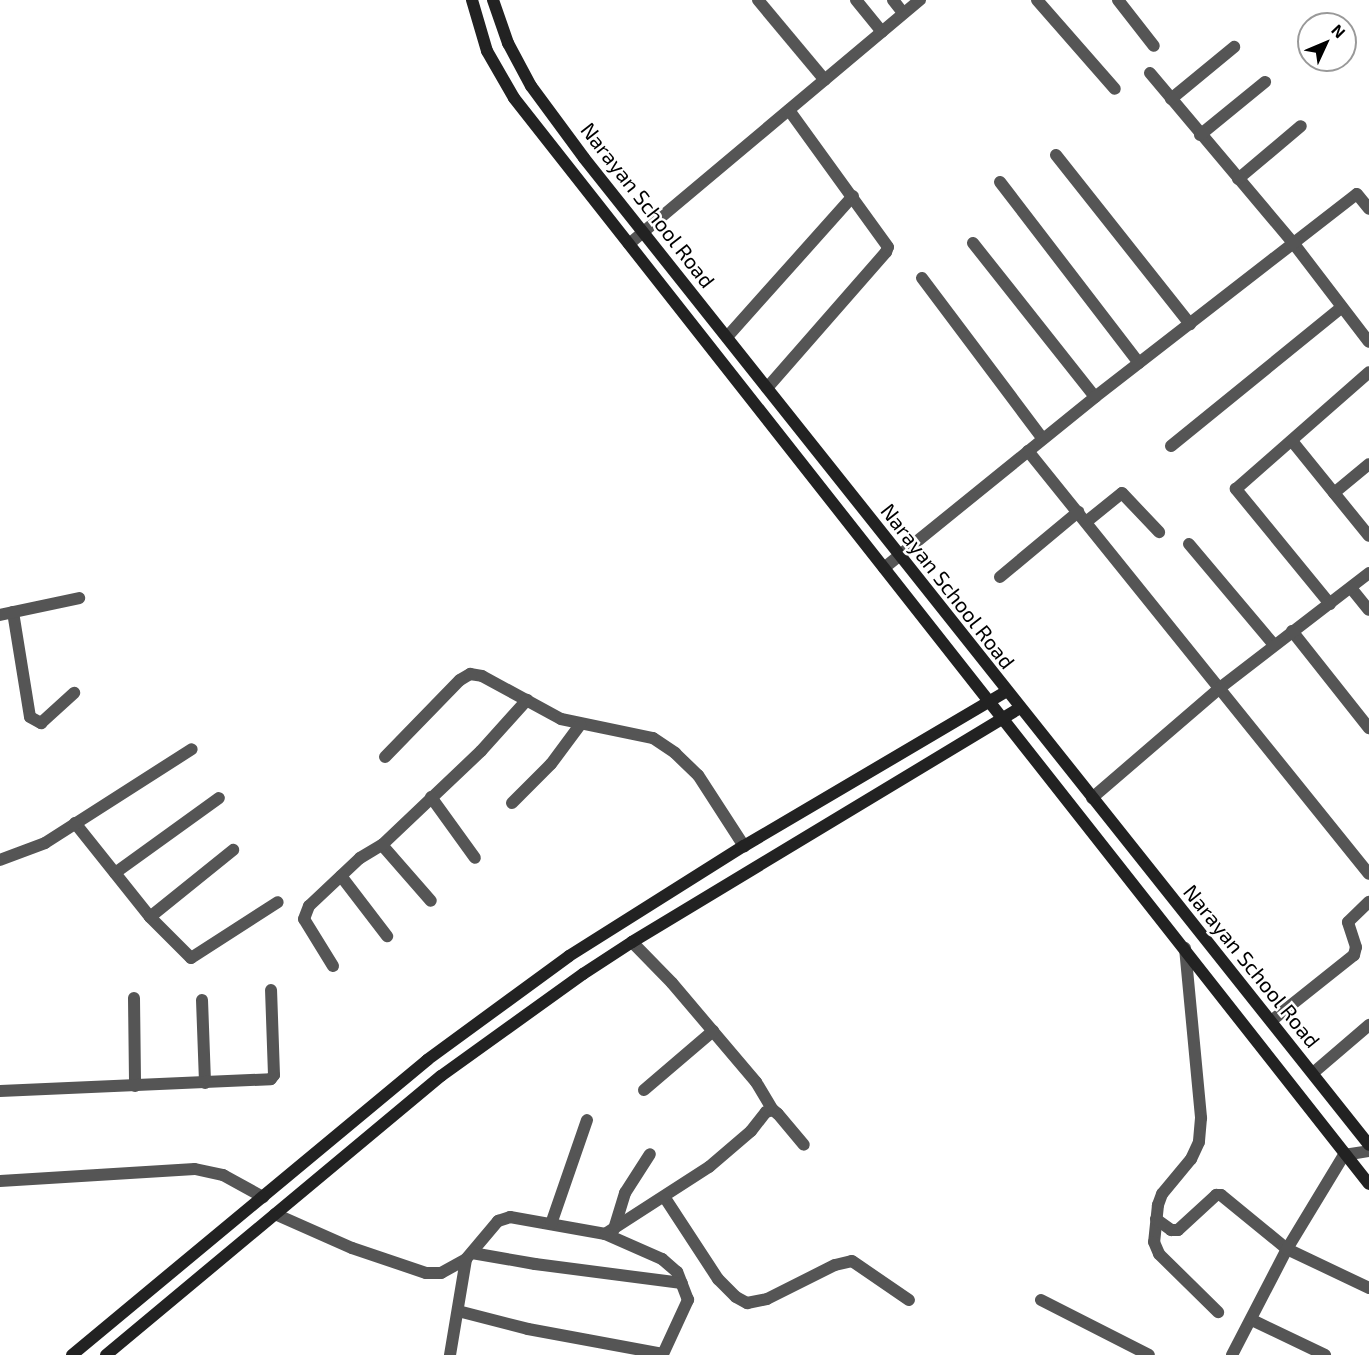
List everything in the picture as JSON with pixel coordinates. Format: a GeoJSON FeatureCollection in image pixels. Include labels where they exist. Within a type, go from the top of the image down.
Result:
{"type":"FeatureCollection","features":[{"type":"Feature","properties":{"kind":"street"},"geometry":{"type":"LineString","coordinates":[[472,0],[487,51],[514,98],[1185,946],[1344,1155],[1369,1184]]}},
{"type":"Feature","properties":{"kind":"street","name":"Narayan School Road"},"geometry":{"type":"LineString","coordinates":[[494,0],[508,44],[531,86],[584,158],[1369,1145]]}},
{"type":"Feature","properties":{"kind":"street"},"geometry":{"type":"LineString","coordinates":[[758,0],[825,80]]}},
{"type":"Feature","properties":{"kind":"street"},"geometry":{"type":"LineString","coordinates":[[856,0],[882,32]]}},
{"type":"Feature","properties":{"kind":"street"},"geometry":{"type":"LineString","coordinates":[[893,0],[903,13]]}},
{"type":"Feature","properties":{"kind":"street"},"geometry":{"type":"LineString","coordinates":[[629,244],[920,0]]}},
{"type":"Feature","properties":{"kind":"street"},"geometry":{"type":"LineString","coordinates":[[1037,0],[1115,89]]}},
{"type":"Feature","properties":{"kind":"street"},"geometry":{"type":"LineString","coordinates":[[1118,0],[1154,46]]}},
{"type":"Feature","properties":{"kind":"street"},"geometry":{"type":"LineString","coordinates":[[487,51],[508,44]]}},
{"type":"Feature","properties":{"kind":"street"},"geometry":{"type":"LineString","coordinates":[[1171,99],[1234,47]]}},
{"type":"Feature","properties":{"kind":"street"},"geometry":{"type":"LineString","coordinates":[[1150,73],[1294,244],[1369,342]]}},
{"type":"Feature","properties":{"kind":"street"},"geometry":{"type":"LineString","coordinates":[[1200,135],[1264,82]]}},
{"type":"Feature","properties":{"kind":"street"},"geometry":{"type":"LineString","coordinates":[[767,388],[886,252],[887,243],[789,110]]}},
{"type":"Feature","properties":{"kind":"street"},"geometry":{"type":"LineString","coordinates":[[1238,179],[1301,126]]}},
{"type":"Feature","properties":{"kind":"street"},"geometry":{"type":"LineString","coordinates":[[1056,154],[1190,324]]}},
{"type":"Feature","properties":{"kind":"street"},"geometry":{"type":"LineString","coordinates":[[1000,182],[1139,363]]}},
{"type":"Feature","properties":{"kind":"street"},"geometry":{"type":"LineString","coordinates":[[884,568],[1095,397],[1357,194],[1369,209]]}},
{"type":"Feature","properties":{"kind":"street"},"geometry":{"type":"LineString","coordinates":[[727,337],[853,196]]}},
{"type":"Feature","properties":{"kind":"street"},"geometry":{"type":"LineString","coordinates":[[974,243],[1095,397]]}},
{"type":"Feature","properties":{"kind":"street"},"geometry":{"type":"LineString","coordinates":[[922,278],[1043,439]]}},
{"type":"Feature","properties":{"kind":"street"},"geometry":{"type":"LineString","coordinates":[[1171,446],[1342,307]]}},
{"type":"Feature","properties":{"kind":"street"},"geometry":{"type":"LineString","coordinates":[[1330,604],[1236,489],[1369,372]]}},
{"type":"Feature","properties":{"kind":"street"},"geometry":{"type":"LineString","coordinates":[[1292,441],[1369,536]]}},
{"type":"Feature","properties":{"kind":"street"},"geometry":{"type":"LineString","coordinates":[[1028,451],[1221,687],[1369,874]]}},
{"type":"Feature","properties":{"kind":"street"},"geometry":{"type":"LineString","coordinates":[[1334,493],[1369,464]]}},
{"type":"Feature","properties":{"kind":"street"},"geometry":{"type":"LineString","coordinates":[[1000,576],[1082,517],[1122,493],[1159,532]]}},
{"type":"Feature","properties":{"kind":"street"},"geometry":{"type":"LineString","coordinates":[[1189,544],[1274,645]]}},
{"type":"Feature","properties":{"kind":"street"},"geometry":{"type":"LineString","coordinates":[[1092,798],[1221,687],[1369,573]]}},
{"type":"Feature","properties":{"kind":"street"},"geometry":{"type":"LineString","coordinates":[[1351,588],[1369,610]]}},
{"type":"Feature","properties":{"kind":"street"},"geometry":{"type":"LineString","coordinates":[[0,615],[79,598]]}},
{"type":"Feature","properties":{"kind":"street"},"geometry":{"type":"LineString","coordinates":[[13,612],[30,717],[41,723],[74,693]]}},
{"type":"Feature","properties":{"kind":"street"},"geometry":{"type":"LineString","coordinates":[[1292,631],[1369,728]]}},
{"type":"Feature","properties":{"kind":"street"},"geometry":{"type":"LineString","coordinates":[[385,757],[460,680],[470,674],[482,676],[561,719],[653,738],[675,753],[698,775],[744,846]]}},
{"type":"Feature","properties":{"kind":"street"},"geometry":{"type":"LineString","coordinates":[[72,1355],[427,1060],[568,956],[744,846],[1007,691]]}},
{"type":"Feature","properties":{"kind":"street"},"geometry":{"type":"LineString","coordinates":[[333,966],[304,919],[309,906],[360,858],[382,845],[481,751],[527,700]]}},
{"type":"Feature","properties":{"kind":"street"},"geometry":{"type":"LineString","coordinates":[[106,1355],[441,1076],[632,942],[1020,708]]}},
{"type":"Feature","properties":{"kind":"street"},"geometry":{"type":"LineString","coordinates":[[512,803],[551,764],[580,724]]}},
{"type":"Feature","properties":{"kind":"street"},"geometry":{"type":"LineString","coordinates":[[0,860],[45,843],[192,749]]}},
{"type":"Feature","properties":{"kind":"street"},"geometry":{"type":"LineString","coordinates":[[431,797],[475,858]]}},
{"type":"Feature","properties":{"kind":"street"},"geometry":{"type":"LineString","coordinates":[[115,873],[219,798]]}},
{"type":"Feature","properties":{"kind":"street"},"geometry":{"type":"LineString","coordinates":[[75,823],[150,917],[188,955],[196,957],[278,902]]}},
{"type":"Feature","properties":{"kind":"street"},"geometry":{"type":"LineString","coordinates":[[382,845],[431,901]]}},
{"type":"Feature","properties":{"kind":"street"},"geometry":{"type":"LineString","coordinates":[[150,917],[233,850]]}},
{"type":"Feature","properties":{"kind":"street"},"geometry":{"type":"LineString","coordinates":[[340,876],[387,936]]}},
{"type":"Feature","properties":{"kind":"street"},"geometry":{"type":"LineString","coordinates":[[1271,1021],[1356,952],[1348,922],[1369,902]]}},
{"type":"Feature","properties":{"kind":"street"},"geometry":{"type":"LineString","coordinates":[[632,942],[713,1031],[756,1082],[773,1110],[804,1144]]}},
{"type":"Feature","properties":{"kind":"street"},"geometry":{"type":"LineString","coordinates":[[1185,946],[1201,1118],[1198,1142],[1191,1159],[1162,1194],[1156,1219],[1154,1242],[1159,1254],[1218,1312]]}},
{"type":"Feature","properties":{"kind":"street"},"geometry":{"type":"LineString","coordinates":[[0,1090],[271,1079],[274,1075],[271,990]]}},
{"type":"Feature","properties":{"kind":"street"},"geometry":{"type":"LineString","coordinates":[[134,998],[135,1086]]}},
{"type":"Feature","properties":{"kind":"street"},"geometry":{"type":"LineString","coordinates":[[202,1000],[205,1083]]}},
{"type":"Feature","properties":{"kind":"street"},"geometry":{"type":"LineString","coordinates":[[1313,1072],[1369,1025]]}},
{"type":"Feature","properties":{"kind":"street"},"geometry":{"type":"LineString","coordinates":[[644,1090],[713,1031]]}},
{"type":"Feature","properties":{"kind":"street"},"geometry":{"type":"LineString","coordinates":[[609,1232],[665,1198],[717,1161],[751,1131],[766,1112],[773,1110]]}},
{"type":"Feature","properties":{"kind":"street"},"geometry":{"type":"LineString","coordinates":[[551,1224],[587,1120]]}},
{"type":"Feature","properties":{"kind":"street"},"geometry":{"type":"LineString","coordinates":[[1232,1355],[1287,1249],[1344,1155],[1369,1151]]}},
{"type":"Feature","properties":{"kind":"street"},"geometry":{"type":"LineString","coordinates":[[609,1232],[625,1192],[650,1154]]}},
{"type":"Feature","properties":{"kind":"street"},"geometry":{"type":"LineString","coordinates":[[0,1181],[195,1169],[222,1175],[263,1197]]}},
{"type":"Feature","properties":{"kind":"street"},"geometry":{"type":"LineString","coordinates":[[1156,1219],[1171,1230],[1178,1230],[1216,1195],[1221,1195],[1287,1249],[1369,1288]]}},
{"type":"Feature","properties":{"kind":"street"},"geometry":{"type":"LineString","coordinates":[[665,1198],[718,1279],[736,1297],[747,1303],[767,1299],[835,1265],[852,1261],[909,1299]]}},
{"type":"Feature","properties":{"kind":"street"},"geometry":{"type":"LineString","coordinates":[[275,1214],[352,1248],[426,1273],[441,1273],[469,1256],[498,1221],[510,1217],[609,1232],[662,1259],[677,1272],[688,1300],[663,1355],[528,1329],[458,1311]]}},
{"type":"Feature","properties":{"kind":"street"},"geometry":{"type":"LineString","coordinates":[[469,1256],[682,1283]]}},
{"type":"Feature","properties":{"kind":"street"},"geometry":{"type":"LineString","coordinates":[[450,1355],[469,1256]]}},
{"type":"Feature","properties":{"kind":"street"},"geometry":{"type":"LineString","coordinates":[[1041,1300],[1149,1355]]}},
{"type":"Feature","properties":{"kind":"street"},"geometry":{"type":"LineString","coordinates":[[1252,1320],[1325,1355]]}}]}
